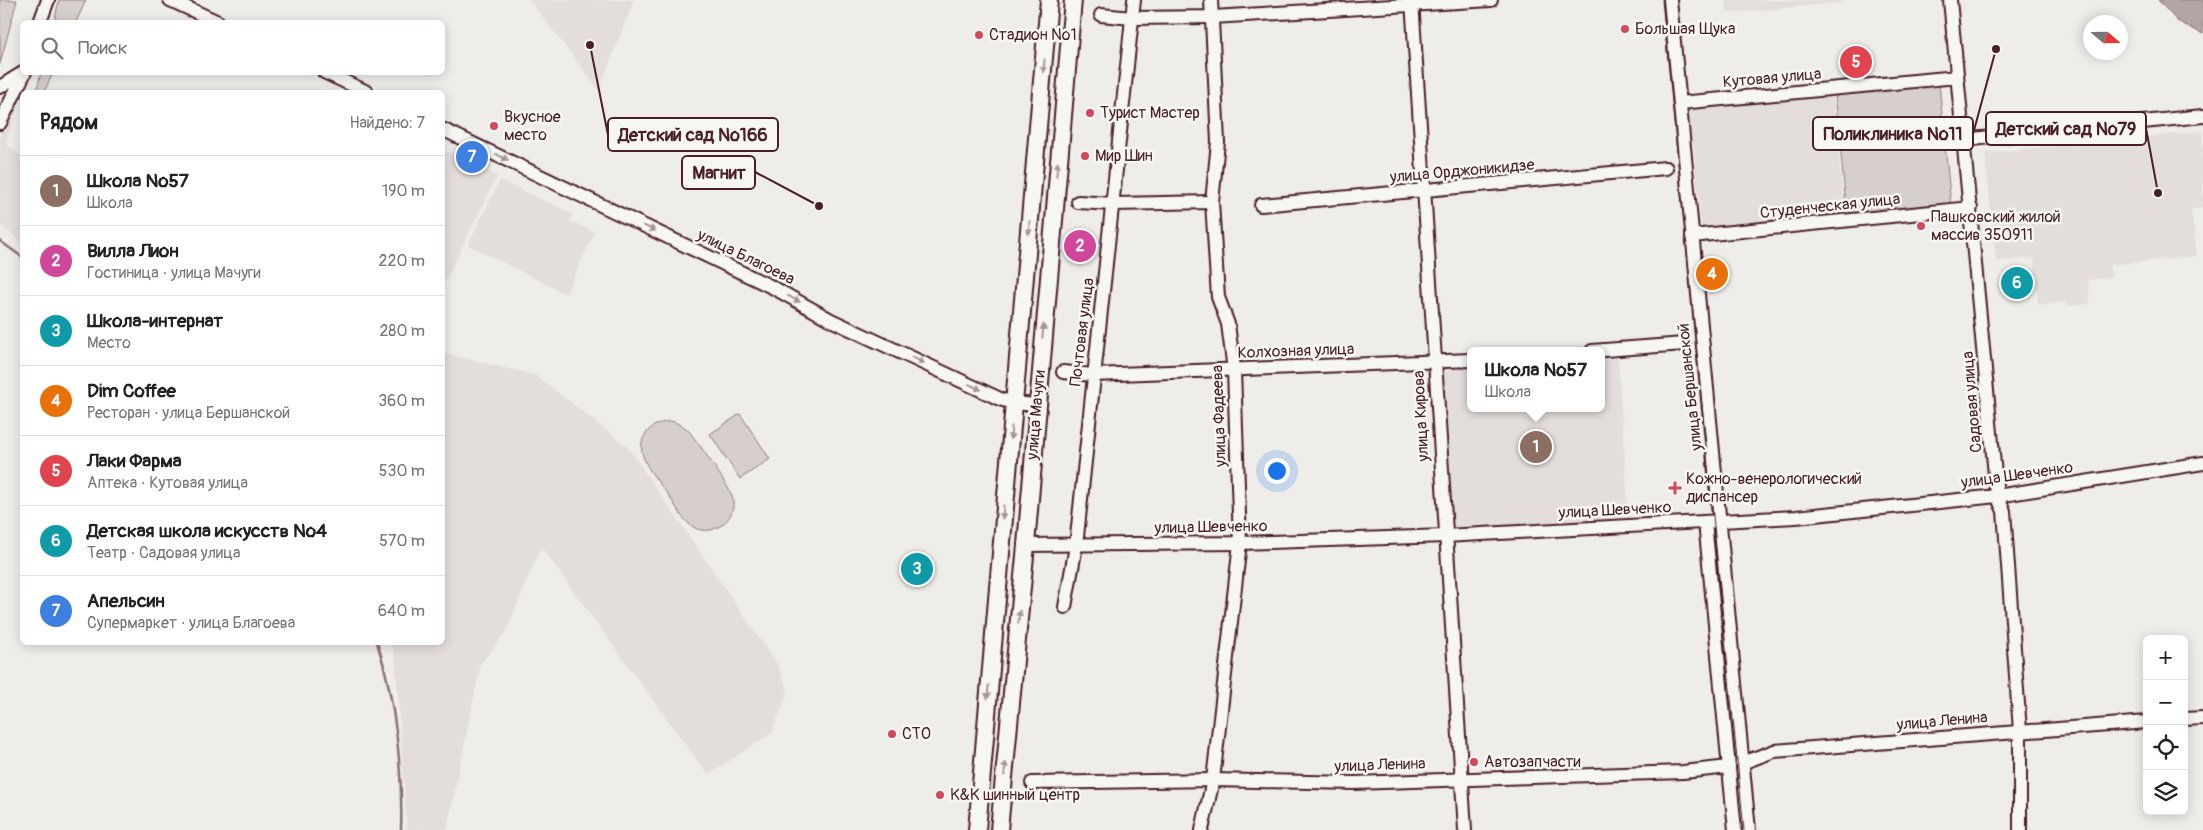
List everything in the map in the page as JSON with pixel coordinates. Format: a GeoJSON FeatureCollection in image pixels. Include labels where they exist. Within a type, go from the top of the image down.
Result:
{"type":"FeatureCollection","features":[{"type":"Feature","properties":{"kind":"main road","name":"улица Мачуги"},"geometry":{"type":"LineString","coordinates":[[977,830],[1049,0]]}},
{"type":"Feature","properties":{"kind":"main road","name":"улица Мачуги"},"geometry":{"type":"LineString","coordinates":[[999,830],[1026,545],[1073,0]]}},
{"type":"Feature","properties":{"kind":"main road"},"geometry":{"type":"LineString","coordinates":[[992,656],[996,648],[1004,646],[1010,649],[1015,656]]}},
{"type":"Feature","properties":{"kind":"street"},"geometry":{"type":"LineString","coordinates":[[170,0],[214,20]]}},
{"type":"Feature","properties":{"kind":"street","name":"Почтовая улица"},"geometry":{"type":"LineString","coordinates":[[1065,606],[1076,546],[1093,375],[1114,204],[1134,0]]}},
{"type":"Feature","properties":{"kind":"street","name":"улица Фадеева"},"geometry":{"type":"LineString","coordinates":[[1202,830],[1213,780],[1240,543],[1234,370],[1228,324],[1218,297],[1212,202],[1218,142],[1211,0]]}},
{"type":"Feature","properties":{"kind":"street"},"geometry":{"type":"LineString","coordinates":[[1101,15],[1132,18],[1213,17],[1289,6],[1491,0]]}},
{"type":"Feature","properties":{"kind":"street","name":"улица Бершанской"},"geometry":{"type":"LineString","coordinates":[[1670,0],[1720,520],[1735,764],[1735,830]]}},
{"type":"Feature","properties":{"kind":"street","name":"Садовая улица"},"geometry":{"type":"LineString","coordinates":[[1950,0],[1997,496],[2004,511],[2020,731],[2020,830]]}},
{"type":"Feature","properties":{"kind":"street"},"geometry":{"type":"LineString","coordinates":[[41,20],[48,1]]}},
{"type":"Feature","properties":{"kind":"street","name":"улица Кирова"},"geometry":{"type":"LineString","coordinates":[[1412,3],[1464,830]]}},
{"type":"Feature","properties":{"kind":"street"},"geometry":{"type":"LineString","coordinates":[[0,87],[20,74]]}},
{"type":"Feature","properties":{"kind":"street"},"geometry":{"type":"LineString","coordinates":[[0,122],[23,75]]}},
{"type":"Feature","properties":{"kind":"street"},"geometry":{"type":"LineString","coordinates":[[330,75],[363,90]]}},
{"type":"Feature","properties":{"kind":"street","name":"Кутовая улица"},"geometry":{"type":"LineString","coordinates":[[1680,103],[1956,77]]}},
{"type":"Feature","properties":{"kind":"street"},"geometry":{"type":"LineString","coordinates":[[1962,140],[2203,116]]}},
{"type":"Feature","properties":{"kind":"street","name":"улица Благоева"},"geometry":{"type":"LineString","coordinates":[[445,130],[774,288],[831,320],[1000,399],[1013,403],[1037,405]]}},
{"type":"Feature","properties":{"kind":"street","name":"улица Орджоникидзе"},"geometry":{"type":"LineString","coordinates":[[1261,205],[1666,168]]}},
{"type":"Feature","properties":{"kind":"street"},"geometry":{"type":"LineString","coordinates":[[1078,202],[1114,204],[1212,202]]}},
{"type":"Feature","properties":{"kind":"street","name":"Студенческая улица"},"geometry":{"type":"LineString","coordinates":[[1692,236],[1971,208]]}},
{"type":"Feature","properties":{"kind":"street"},"geometry":{"type":"LineString","coordinates":[[1605,350],[1684,344]]}},
{"type":"Feature","properties":{"kind":"street","name":"Колхозная улица"},"geometry":{"type":"LineString","coordinates":[[1063,372],[1093,375],[1467,360]]}},
{"type":"Feature","properties":{"kind":"street","name":"улица Шевченко"},"geometry":{"type":"LineString","coordinates":[[1026,545],[1240,543],[1445,536],[1796,517],[1997,496],[2203,463]]}},
{"type":"Feature","properties":{"kind":"street","name":"улица Бершанской"},"geometry":{"type":"LineString","coordinates":[[1704,522],[1735,764],[1748,830]]}},
{"type":"Feature","properties":{"kind":"street"},"geometry":{"type":"LineString","coordinates":[[2188,719],[2203,718]]}},
{"type":"Feature","properties":{"kind":"street","name":"улица Ленина"},"geometry":{"type":"LineString","coordinates":[[1032,783],[1213,780],[1354,783],[1684,772],[1735,764],[1774,751],[2143,722]]}},
{"type":"Feature","properties":{"kind":"shaded area"},"geometry":{"type":"Polygon","coordinates":[[[0,0],[17,0],[0,64],[0,0]]]}},
{"type":"Feature","properties":{"kind":"shaded area"},"geometry":{"type":"Polygon","coordinates":[[[59,0],[86,0],[77,20],[54,20],[59,0]]]}},
{"type":"Feature","properties":{"kind":"shaded area"},"geometry":{"type":"Polygon","coordinates":[[[529,0],[634,0],[599,90],[529,0]]]}},
{"type":"Feature","properties":{"kind":"shaded area"},"geometry":{"type":"Polygon","coordinates":[[[1726,0],[1840,0],[1841,3],[1727,13],[1726,0]]]}},
{"type":"Feature","properties":{"kind":"shaded area"},"geometry":{"type":"Polygon","coordinates":[[[2158,0],[2203,0],[2203,34],[2177,21],[2158,0]]]}},
{"type":"Feature","properties":{"kind":"shaded area"},"geometry":{"type":"Polygon","coordinates":[[[40,75],[52,75],[45,90],[37,90],[40,75]]]}},
{"type":"Feature","properties":{"kind":"shaded area"},"geometry":{"type":"Polygon","coordinates":[[[1939,84],[1951,206],[1847,216],[1835,94],[1939,84]]]}},
{"type":"Feature","properties":{"kind":"shaded area"},"geometry":{"type":"Polygon","coordinates":[[[1833,95],[1845,217],[1702,231],[1689,109],[1833,95]]]}},
{"type":"Feature","properties":{"kind":"shaded area"},"geometry":{"type":"Polygon","coordinates":[[[0,98],[18,106],[6,143],[20,155],[20,241],[0,225],[0,98]]]}},
{"type":"Feature","properties":{"kind":"shaded area"},"geometry":{"type":"Polygon","coordinates":[[[2203,131],[2203,208],[2191,210],[2197,256],[2110,265],[2111,277],[2088,280],[2090,304],[2067,306],[2066,302],[2038,305],[2034,258],[1996,261],[1985,153],[2203,131]]]}},
{"type":"Feature","properties":{"kind":"shaded area"},"geometry":{"type":"Polygon","coordinates":[[[445,150],[497,176],[445,282],[445,150]]]}},
{"type":"Feature","properties":{"kind":"shaded area"},"geometry":{"type":"Polygon","coordinates":[[[500,180],[573,214],[570,221],[595,232],[566,294],[468,245],[500,180]]]}},
{"type":"Feature","properties":{"kind":"shaded area"},"geometry":{"type":"Polygon","coordinates":[[[445,353],[535,375],[627,446],[778,665],[788,692],[772,733],[708,775],[541,547],[506,632],[481,663],[447,829],[407,830],[395,656],[392,645],[445,645],[445,353]]]}},
{"type":"Feature","properties":{"kind":"shaded area"},"geometry":{"type":"Polygon","coordinates":[[[1618,358],[1629,523],[1454,535],[1443,370],[1467,368],[1467,412],[1605,412],[1605,359],[1618,358]]]}},
{"type":"Feature","properties":{"kind":"shaded area"},"geometry":{"type":"Polygon","coordinates":[[[740,414],[770,459],[740,479],[710,434],[740,414]]]}},
{"type":"Feature","properties":{"kind":"shaded area"},"geometry":{"type":"Polygon","coordinates":[[[670,421],[687,429],[730,491],[733,507],[729,518],[721,526],[701,530],[688,523],[652,473],[643,456],[643,438],[649,430],[661,423],[670,421]]]}},
{"type":"Feature","properties":{"kind":"waterway"},"geometry":{"type":"LineString","coordinates":[[0,241],[20,256]]}},
{"type":"Feature","properties":{"kind":"waterway"},"geometry":{"type":"LineString","coordinates":[[378,645],[393,711],[401,784],[401,830]]}},
{"type":"Feature","properties":{"kind":"tram line"},"geometry":{"type":"LineString","coordinates":[[1662,0],[1744,830]]}},
{"type":"Feature","properties":{"kind":"place","name":"Большая Щука"},"geometry":{"type":"Point","coordinates":[1625,29]}},
{"type":"Feature","properties":{"kind":"place","name":"Стадион №1"},"geometry":{"type":"Point","coordinates":[979,35]}},
{"type":"Feature","properties":{"kind":"place","name":"Детский сад №166"},"geometry":{"type":"Point","coordinates":[590,45]}},
{"type":"Feature","properties":{"kind":"place","name":"Поликлиника №11"},"geometry":{"type":"Point","coordinates":[1996,49]}},
{"type":"Feature","properties":{"kind":"place","name":"Лаки Фарма"},"geometry":{"type":"Point","coordinates":[1856,62]}},
{"type":"Feature","properties":{"kind":"place","name":"Турист Мастер"},"geometry":{"type":"Point","coordinates":[1090,113]}},
{"type":"Feature","properties":{"kind":"place","name":"Вкусное место"},"geometry":{"type":"Point","coordinates":[494,126]}},
{"type":"Feature","properties":{"kind":"place","name":"Мир Шин"},"geometry":{"type":"Point","coordinates":[1085,156]}},
{"type":"Feature","properties":{"kind":"place","name":"Апельсин"},"geometry":{"type":"Point","coordinates":[472,157]}},
{"type":"Feature","properties":{"kind":"place","name":"Детский сад №79"},"geometry":{"type":"Point","coordinates":[2158,193]}},
{"type":"Feature","properties":{"kind":"place","name":"Магнит"},"geometry":{"type":"Point","coordinates":[819,206]}},
{"type":"Feature","properties":{"kind":"place","name":"Пашковский жилой массив 350911"},"geometry":{"type":"Point","coordinates":[1921,226]}},
{"type":"Feature","properties":{"kind":"place","name":"Вилла Лион"},"geometry":{"type":"Point","coordinates":[1080,246]}},
{"type":"Feature","properties":{"kind":"place","name":"Dim Coffee"},"geometry":{"type":"Point","coordinates":[1712,274]}},
{"type":"Feature","properties":{"kind":"place","name":"Детская школа искусств №4"},"geometry":{"type":"Point","coordinates":[2017,283]}},
{"type":"Feature","properties":{"kind":"place","name":"Школа №57"},"geometry":{"type":"Point","coordinates":[1536,447]}},
{"type":"Feature","properties":{"kind":"place","name":"Кожно-венерологический диспансер"},"geometry":{"type":"Point","coordinates":[1675,488]}},
{"type":"Feature","properties":{"kind":"place","name":"Школа-интернат"},"geometry":{"type":"Point","coordinates":[917,569]}},
{"type":"Feature","properties":{"kind":"place","name":"СТО"},"geometry":{"type":"Point","coordinates":[892,734]}},
{"type":"Feature","properties":{"kind":"place","name":"Автозапчасти"},"geometry":{"type":"Point","coordinates":[1474,762]}},
{"type":"Feature","properties":{"kind":"place","name":"K&K шинный центр"},"geometry":{"type":"Point","coordinates":[940,795]}}]}
